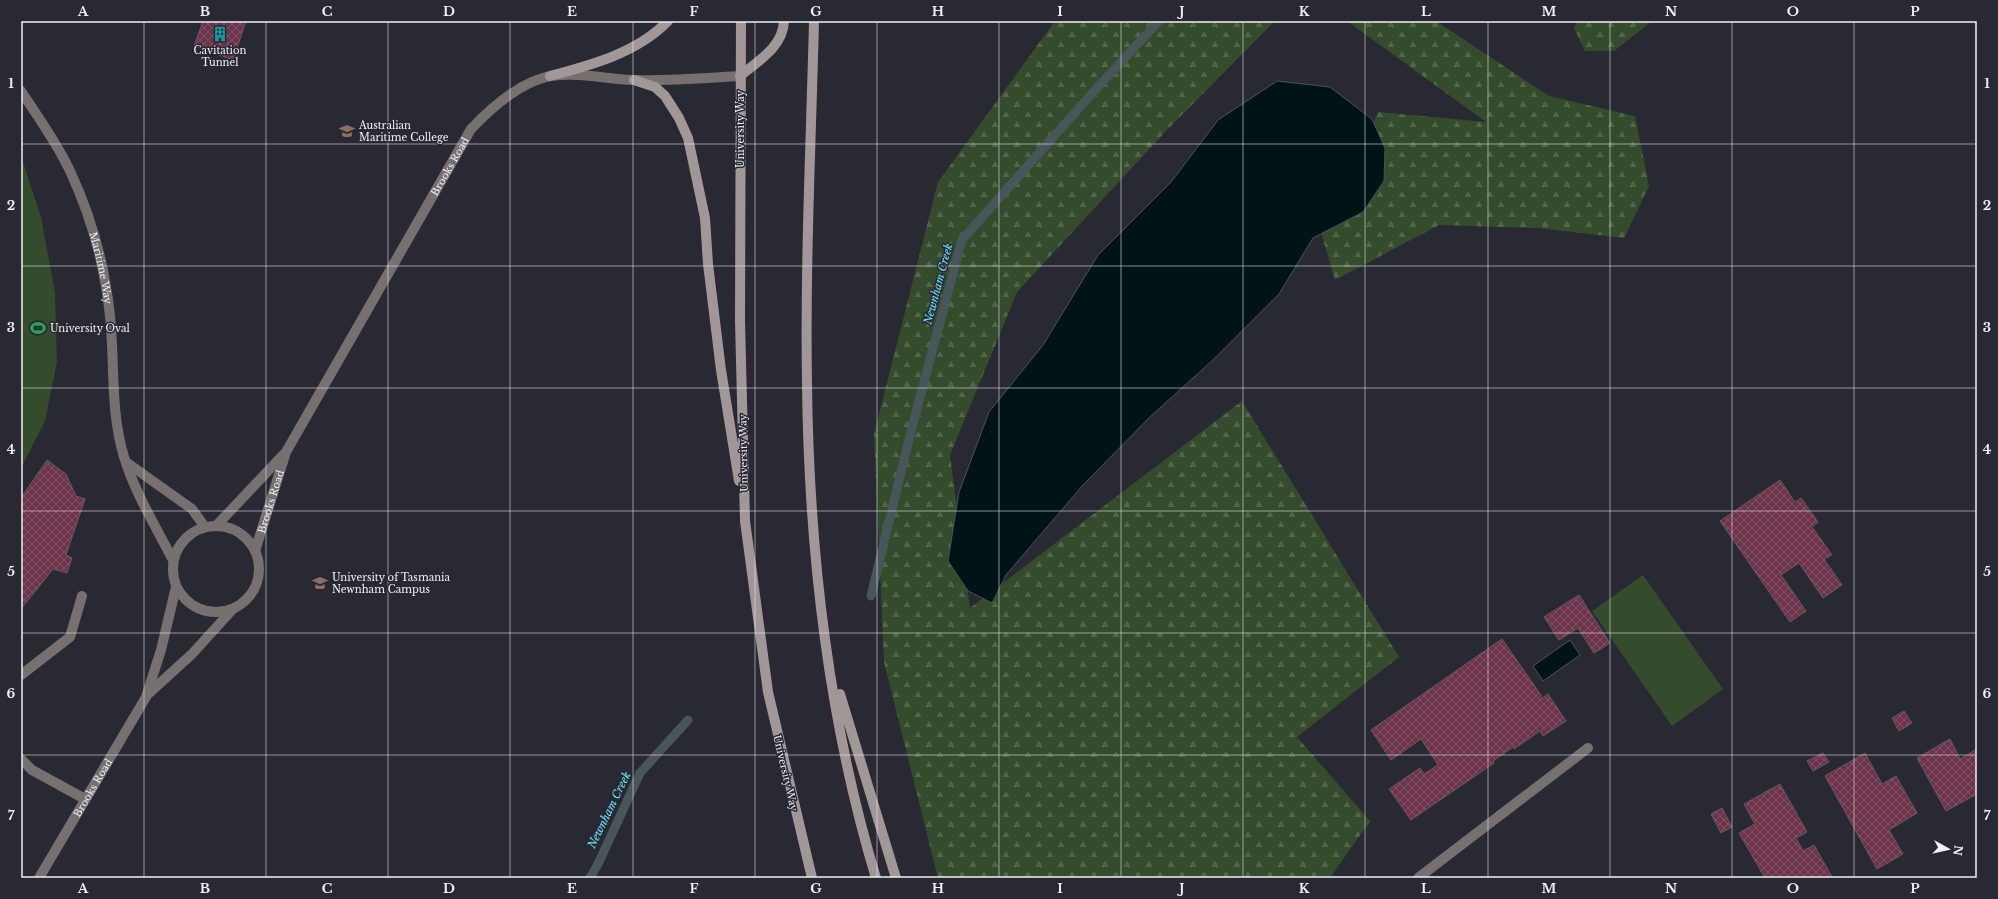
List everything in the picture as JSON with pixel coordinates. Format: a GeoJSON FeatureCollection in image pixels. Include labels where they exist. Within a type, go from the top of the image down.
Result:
{"type":"FeatureCollection","features":[{"type":"Feature","properties":{"kind":"main road"},"geometry":{"type":"LineString","coordinates":[[550,76],[600,62],[622,52],[653,34],[668,21]]}},
{"type":"Feature","properties":{"kind":"main road","name":"University Way"},"geometry":{"type":"LineString","coordinates":[[741,21],[740,321],[745,521],[768,692],[812,878]]}},
{"type":"Feature","properties":{"kind":"main road"},"geometry":{"type":"LineString","coordinates":[[740,76],[773,48],[782,36],[784,21]]}},
{"type":"Feature","properties":{"kind":"main road"},"geometry":{"type":"LineString","coordinates":[[814,21],[807,297],[807,387],[816,562],[827,650],[847,764],[876,878]]}},
{"type":"Feature","properties":{"kind":"main road"},"geometry":{"type":"LineString","coordinates":[[634,80],[655,87],[665,96],[679,118],[688,138],[706,218],[708,264],[721,370],[745,521]]}},
{"type":"Feature","properties":{"kind":"main road"},"geometry":{"type":"LineString","coordinates":[[827,650],[896,878]]}},
{"type":"Feature","properties":{"kind":"street","name":"Brooks Road"},"geometry":{"type":"LineString","coordinates":[[255,551],[286,452],[471,129],[488,110],[507,96],[523,87],[550,76],[570,75],[634,80],[740,76]]}},
{"type":"Feature","properties":{"kind":"street","name":"Maritime Way"},"geometry":{"type":"LineString","coordinates":[[21,91],[70,170],[84,205],[101,264],[110,316],[116,423],[132,479],[173,560]]}},
{"type":"Feature","properties":{"kind":"street","name":"Brooks Road"},"geometry":{"type":"LineString","coordinates":[[216,526],[286,452]]}},
{"type":"Feature","properties":{"kind":"street"},"geometry":{"type":"LineString","coordinates":[[126,462],[192,509],[205,527]]}},
{"type":"Feature","properties":{"kind":"street"},"geometry":{"type":"LineString","coordinates":[[216,526],[236,531],[247,539],[255,551],[259,564],[258,578],[253,591],[245,602],[233,609],[220,613],[206,612],[188,602],[176,587],[173,574],[173,560],[178,548],[187,537],[205,527],[216,526]]}},
{"type":"Feature","properties":{"kind":"street","name":"Brooks Road"},"geometry":{"type":"LineString","coordinates":[[39,878],[146,697],[161,650],[176,587]]}},
{"type":"Feature","properties":{"kind":"street"},"geometry":{"type":"LineString","coordinates":[[21,675],[70,637],[82,596]]}},
{"type":"Feature","properties":{"kind":"street","name":"Brooks Road"},"geometry":{"type":"LineString","coordinates":[[146,697],[192,654],[233,609]]}},
{"type":"Feature","properties":{"kind":"street"},"geometry":{"type":"LineString","coordinates":[[1418,878],[1588,748]]}},
{"type":"Feature","properties":{"kind":"street"},"geometry":{"type":"LineString","coordinates":[[21,759],[32,770],[85,799]]}},
{"type":"Feature","properties":{"kind":"green space"},"geometry":{"type":"Polygon","coordinates":[[[1055,21],[1275,21],[1166,131],[1017,292],[950,455],[970,608],[1242,401],[1399,657],[1297,737],[1370,821],[1330,878],[938,878],[884,662],[874,434],[938,182],[1055,21]]]}},
{"type":"Feature","properties":{"kind":"green space"},"geometry":{"type":"Polygon","coordinates":[[[1347,21],[1436,21],[1549,96],[1635,116],[1649,186],[1624,238],[1538,228],[1439,225],[1335,280],[1315,212],[1362,153],[1378,112],[1486,122],[1347,21]]]}},
{"type":"Feature","properties":{"kind":"green space"},"geometry":{"type":"Polygon","coordinates":[[[1577,21],[1652,21],[1614,51],[1585,51],[1574,28],[1577,21]]]}},
{"type":"Feature","properties":{"kind":"green space","name":"University Oval"},"geometry":{"type":"Polygon","coordinates":[[[21,156],[41,217],[55,293],[57,362],[45,421],[21,468],[21,156]]]}},
{"type":"Feature","properties":{"kind":"green space"},"geometry":{"type":"Polygon","coordinates":[[[1643,575],[1723,689],[1672,726],[1592,611],[1643,575]]]}},
{"type":"Feature","properties":{"kind":"shaded area"},"geometry":{"type":"Polygon","coordinates":[[[1277,81],[1330,87],[1372,119],[1385,148],[1384,181],[1363,212],[1313,238],[1279,294],[1213,360],[1151,416],[1083,485],[1006,575],[992,603],[968,591],[948,561],[959,492],[989,412],[1043,345],[1098,255],[1171,182],[1218,120],[1277,81]]]}},
{"type":"Feature","properties":{"kind":"shaded area"},"geometry":{"type":"Polygon","coordinates":[[[1570,640],[1580,655],[1543,681],[1533,666],[1570,640]]]}},
{"type":"Feature","properties":{"kind":"building","name":"Cavitation Tunnel"},"geometry":{"type":"Polygon","coordinates":[[[203,21],[246,21],[233,60],[194,46],[203,21]]]}},
{"type":"Feature","properties":{"kind":"building"},"geometry":{"type":"Polygon","coordinates":[[[47,460],[66,474],[76,496],[85,499],[66,555],[72,558],[67,573],[53,569],[21,609],[21,498],[47,460]]]}},
{"type":"Feature","properties":{"kind":"building"},"geometry":{"type":"Polygon","coordinates":[[[1780,480],[1795,502],[1801,498],[1818,522],[1812,527],[1832,555],[1824,559],[1842,585],[1823,598],[1799,563],[1781,575],[1806,611],[1790,622],[1720,521],[1780,480]]]}},
{"type":"Feature","properties":{"kind":"building"},"geometry":{"type":"Polygon","coordinates":[[[1579,595],[1610,643],[1594,653],[1578,628],[1559,640],[1544,617],[1579,595]]]}},
{"type":"Feature","properties":{"kind":"building"},"geometry":{"type":"Polygon","coordinates":[[[1502,639],[1543,698],[1548,694],[1566,721],[1543,736],[1540,731],[1514,749],[1513,747],[1493,761],[1494,763],[1411,820],[1389,789],[1420,768],[1424,774],[1438,765],[1421,739],[1391,760],[1371,730],[1502,639]]]}},
{"type":"Feature","properties":{"kind":"building"},"geometry":{"type":"Polygon","coordinates":[[[1904,711],[1912,723],[1899,731],[1892,718],[1904,711]]]}},
{"type":"Feature","properties":{"kind":"building"},"geometry":{"type":"Polygon","coordinates":[[[1950,739],[1960,759],[1977,749],[1977,799],[1975,795],[1946,811],[1917,758],[1950,739]]]}},
{"type":"Feature","properties":{"kind":"building"},"geometry":{"type":"Polygon","coordinates":[[[1823,753],[1829,762],[1813,771],[1807,761],[1823,753]]]}},
{"type":"Feature","properties":{"kind":"building"},"geometry":{"type":"Polygon","coordinates":[[[1865,753],[1882,784],[1896,776],[1917,813],[1889,830],[1903,854],[1877,869],[1825,776],[1865,753]]]}},
{"type":"Feature","properties":{"kind":"building"},"geometry":{"type":"Polygon","coordinates":[[[1780,784],[1807,832],[1796,838],[1803,851],[1814,845],[1832,877],[1765,878],[1739,833],[1755,824],[1744,804],[1780,784]]]}},
{"type":"Feature","properties":{"kind":"building"},"geometry":{"type":"Polygon","coordinates":[[[1722,808],[1732,827],[1721,833],[1711,814],[1722,808]]]}},
{"type":"Feature","properties":{"kind":"waterway","name":"Newnham Creek"},"geometry":{"type":"LineString","coordinates":[[871,596],[912,427],[962,240],[1096,89],[1159,21]]}},
{"type":"Feature","properties":{"kind":"waterway","name":"Newnham Creek"},"geometry":{"type":"LineString","coordinates":[[590,878],[598,864],[640,773],[688,720]]}},
{"type":"Feature","properties":{"kind":"place","name":"Cavitation Tunnel"},"geometry":{"type":"Point","coordinates":[220,34]}},
{"type":"Feature","properties":{"kind":"place","name":"Australian Maritime College"},"geometry":{"type":"Point","coordinates":[347,131]}},
{"type":"Feature","properties":{"kind":"place","name":"University Oval"},"geometry":{"type":"Point","coordinates":[38,328]}},
{"type":"Feature","properties":{"kind":"place","name":"University of Tasmania Newnham Campus"},"geometry":{"type":"Point","coordinates":[320,583]}}]}
